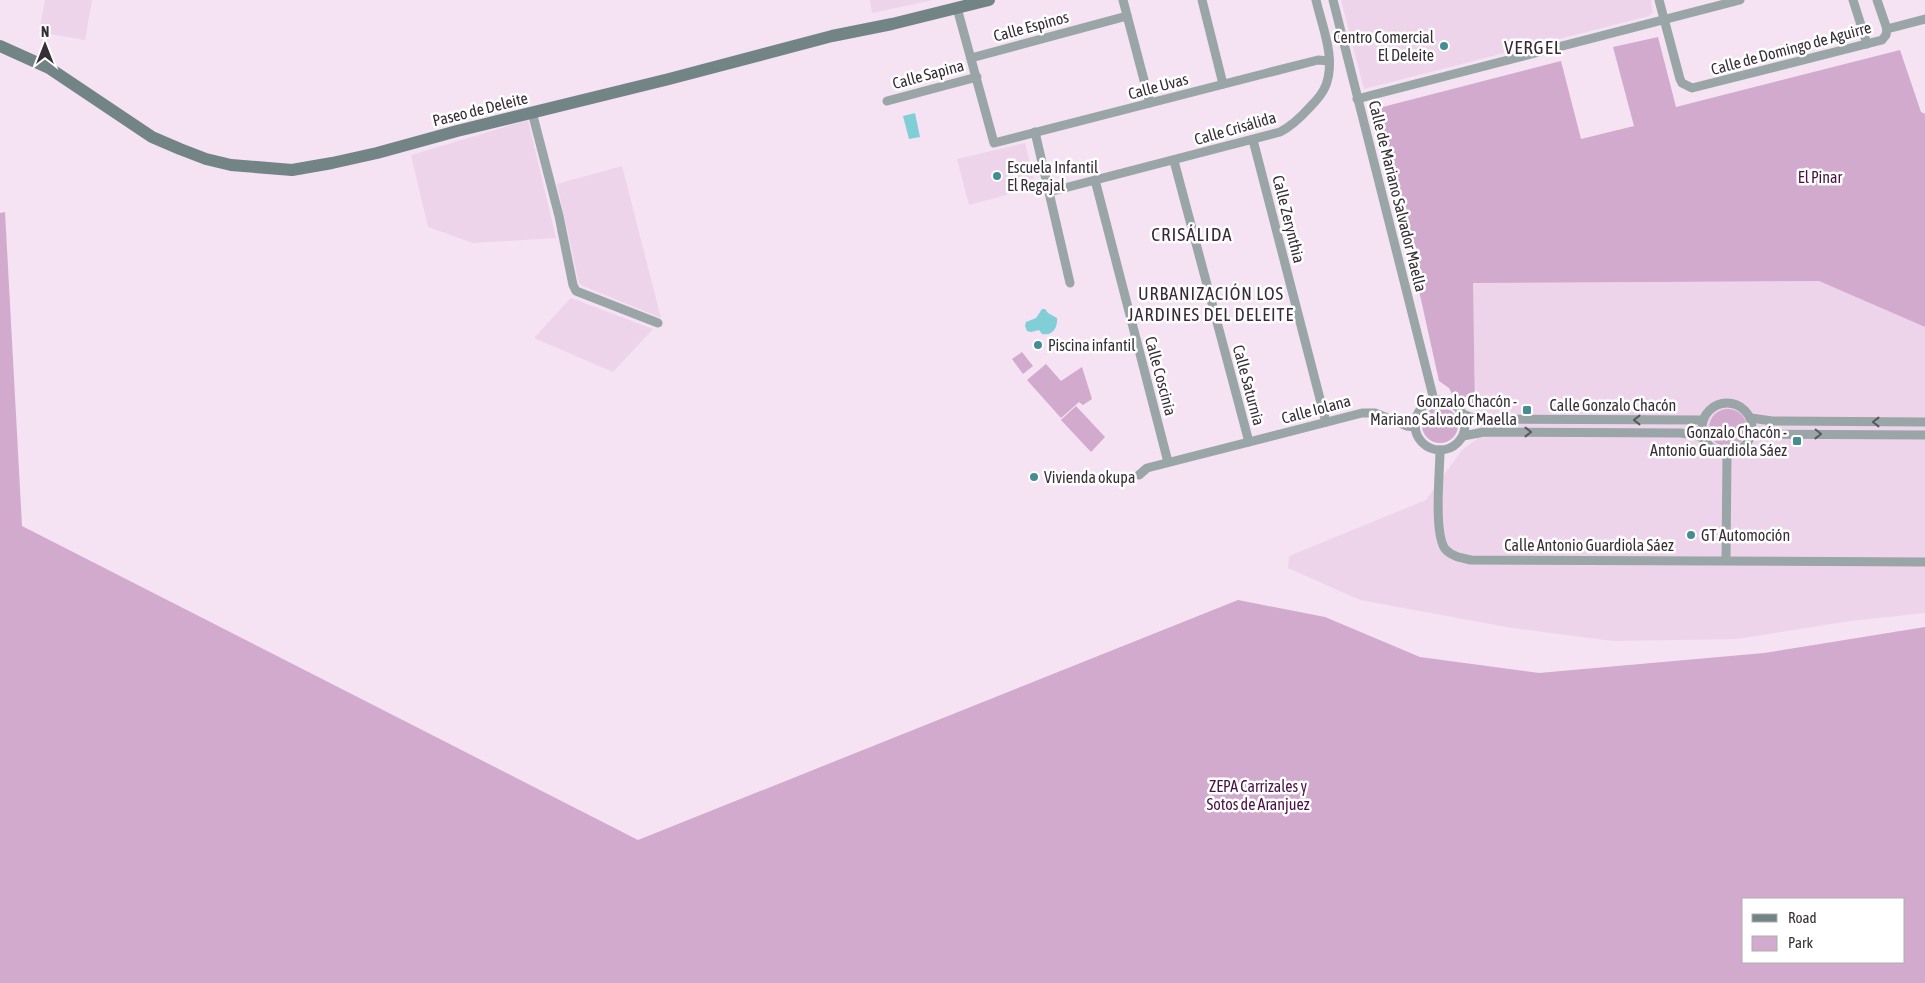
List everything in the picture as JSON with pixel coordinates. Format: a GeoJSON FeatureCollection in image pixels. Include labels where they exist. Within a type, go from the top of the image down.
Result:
{"type":"FeatureCollection","features":[{"type":"Feature","properties":{"kind":"main road","name":"Paseo de Deleite"},"geometry":{"type":"LineString","coordinates":[[0,46],[49,68],[152,137],[206,159],[231,165],[292,170],[332,163],[669,79],[832,36],[892,24],[989,0]]}},
{"type":"Feature","properties":{"kind":"street"},"geometry":{"type":"LineString","coordinates":[[1123,0],[1150,103]]}},
{"type":"Feature","properties":{"kind":"street"},"geometry":{"type":"LineString","coordinates":[[1202,0],[1224,84]]}},
{"type":"Feature","properties":{"kind":"street","name":"Calle Crisálida"},"geometry":{"type":"LineString","coordinates":[[1050,192],[1253,140],[1290,127],[1301,117],[1326,86],[1330,61],[1316,0]]}},
{"type":"Feature","properties":{"kind":"street","name":"Calle de Mariano Salvador Maella"},"geometry":{"type":"LineString","coordinates":[[1333,0],[1434,400]]}},
{"type":"Feature","properties":{"kind":"street"},"geometry":{"type":"LineString","coordinates":[[1659,0],[1664,19]]}},
{"type":"Feature","properties":{"kind":"street"},"geometry":{"type":"LineString","coordinates":[[1357,98],[1740,0]]}},
{"type":"Feature","properties":{"kind":"street"},"geometry":{"type":"LineString","coordinates":[[1853,0],[1867,44]]}},
{"type":"Feature","properties":{"kind":"street"},"geometry":{"type":"LineString","coordinates":[[1877,0],[1887,29]]}},
{"type":"Feature","properties":{"kind":"street"},"geometry":{"type":"LineString","coordinates":[[957,8],[977,77]]}},
{"type":"Feature","properties":{"kind":"street","name":"Calle Espinos"},"geometry":{"type":"LineString","coordinates":[[971,58],[1127,16]]}},
{"type":"Feature","properties":{"kind":"street","name":"Calle de Domingo de Aguirre"},"geometry":{"type":"LineString","coordinates":[[1664,19],[1680,79],[1686,86],[1699,88],[1882,40],[1886,35],[1887,29],[1925,19]]}},
{"type":"Feature","properties":{"kind":"street","name":"Calle Uvas"},"geometry":{"type":"LineString","coordinates":[[977,77],[994,143],[1318,60],[1330,61]]}},
{"type":"Feature","properties":{"kind":"street","name":"Calle Sapina"},"geometry":{"type":"LineString","coordinates":[[887,101],[977,77]]}},
{"type":"Feature","properties":{"kind":"street"},"geometry":{"type":"LineString","coordinates":[[532,112],[559,216],[573,285],[576,290],[658,323]]}},
{"type":"Feature","properties":{"kind":"street"},"geometry":{"type":"LineString","coordinates":[[1035,132],[1070,284]]}},
{"type":"Feature","properties":{"kind":"street","name":"Calle Zerynthia"},"geometry":{"type":"LineString","coordinates":[[1253,140],[1326,422]]}},
{"type":"Feature","properties":{"kind":"street","name":"Calle Saturnia"},"geometry":{"type":"LineString","coordinates":[[1174,161],[1248,442]]}},
{"type":"Feature","properties":{"kind":"street","name":"Calle Coscinia"},"geometry":{"type":"LineString","coordinates":[[1096,180],[1168,462]]}},
{"type":"Feature","properties":{"kind":"street"},"geometry":{"type":"LineString","coordinates":[[1441,399],[1454,404],[1463,414],[1465,429],[1463,436],[1453,446],[1440,450],[1432,449],[1420,440],[1415,427],[1418,413],[1422,407],[1434,400],[1441,399]]}},
{"type":"Feature","properties":{"kind":"street"},"geometry":{"type":"LineString","coordinates":[[1727,403],[1742,408],[1751,418],[1752,434],[1750,441],[1740,450],[1727,454],[1714,449],[1704,439],[1702,433],[1703,420],[1712,408],[1727,403]]}},
{"type":"Feature","properties":{"kind":"street","name":"Calle Iolana"},"geometry":{"type":"LineString","coordinates":[[1139,475],[1147,468],[1168,462],[1362,413],[1375,412],[1407,426],[1415,427]]}},
{"type":"Feature","properties":{"kind":"street","name":"Calle Gonzalo Chacón"},"geometry":{"type":"LineString","coordinates":[[1463,414],[1484,419],[1703,420]]}},
{"type":"Feature","properties":{"kind":"street"},"geometry":{"type":"LineString","coordinates":[[1751,418],[1772,421],[1925,422]]}},
{"type":"Feature","properties":{"kind":"street","name":"Calle Gonzalo Chacón"},"geometry":{"type":"LineString","coordinates":[[1463,436],[1484,432],[1681,433],[1696,435],[1704,439]]}},
{"type":"Feature","properties":{"kind":"street"},"geometry":{"type":"LineString","coordinates":[[1752,434],[1925,435]]}},
{"type":"Feature","properties":{"kind":"street","name":"Calle Antonio Guardiola Sáez"},"geometry":{"type":"LineString","coordinates":[[1440,450],[1439,530],[1447,551],[1458,557],[1471,560],[1925,562]]}},
{"type":"Feature","properties":{"kind":"street"},"geometry":{"type":"LineString","coordinates":[[1726,560],[1727,454]]}},
{"type":"Feature","properties":{"kind":"shaded area"},"geometry":{"type":"Polygon","coordinates":[[[45,0],[92,0],[85,40],[39,32],[45,0]]]}},
{"type":"Feature","properties":{"kind":"shaded area"},"geometry":{"type":"Polygon","coordinates":[[[870,0],[933,0],[872,13],[870,0]]]}},
{"type":"Feature","properties":{"kind":"shaded area"},"geometry":{"type":"Polygon","coordinates":[[[1341,0],[1651,0],[1653,13],[1649,16],[1364,89],[1341,0]]]}},
{"type":"Feature","properties":{"kind":"shaded area"},"geometry":{"type":"Polygon","coordinates":[[[528,120],[556,238],[473,243],[428,227],[411,155],[528,120]]]}},
{"type":"Feature","properties":{"kind":"shaded area","name":"Escuela Infantil El Regajal"},"geometry":{"type":"Polygon","coordinates":[[[1025,143],[1036,187],[969,205],[957,159],[1025,143]]]}},
{"type":"Feature","properties":{"kind":"shaded area"},"geometry":{"type":"Polygon","coordinates":[[[622,166],[661,318],[579,283],[557,184],[622,166]]]}},
{"type":"Feature","properties":{"kind":"shaded area"},"geometry":{"type":"Polygon","coordinates":[[[1819,281],[1925,327],[1925,613],[1850,621],[1737,639],[1613,641],[1512,628],[1360,600],[1288,568],[1289,556],[1426,500],[1462,450],[1477,439],[1472,283],[1819,281]]]}},
{"type":"Feature","properties":{"kind":"shaded area"},"geometry":{"type":"Polygon","coordinates":[[[571,298],[653,329],[613,372],[534,338],[571,298]]]}},
{"type":"Feature","properties":{"kind":"green space","name":"El Pinar"},"geometry":{"type":"Polygon","coordinates":[[[1658,37],[1676,107],[1900,50],[1921,112],[1925,114],[1925,327],[1819,281],[1473,283],[1475,405],[1465,398],[1461,411],[1449,388],[1439,381],[1418,286],[1371,110],[1561,61],[1581,139],[1634,126],[1613,47],[1658,37]]]}},
{"type":"Feature","properties":{"kind":"green space","name":"ZEPA Carrizales y Sotos de Aranjuez"},"geometry":{"type":"Polygon","coordinates":[[[5,212],[22,526],[638,840],[1238,600],[1325,617],[1420,657],[1539,673],[1764,653],[1925,627],[1925,983],[0,983],[0,213],[5,212]]]}},
{"type":"Feature","properties":{"kind":"green space"},"geometry":{"type":"Polygon","coordinates":[[[1022,352],[1033,366],[1023,374],[1012,359],[1022,352]]]}},
{"type":"Feature","properties":{"kind":"green space"},"geometry":{"type":"Polygon","coordinates":[[[1046,364],[1061,381],[1082,367],[1092,399],[1083,405],[1079,402],[1061,418],[1027,380],[1046,364]]]}},
{"type":"Feature","properties":{"kind":"green space"},"geometry":{"type":"Polygon","coordinates":[[[1076,406],[1105,437],[1091,452],[1061,420],[1076,406]]]}},
{"type":"Feature","properties":{"kind":"green space"},"geometry":{"type":"Polygon","coordinates":[[[1440,407],[1447,408],[1453,412],[1457,418],[1457,432],[1453,438],[1447,442],[1440,443],[1433,442],[1427,438],[1423,432],[1422,425],[1423,418],[1427,412],[1433,408],[1440,407]]]}},
{"type":"Feature","properties":{"kind":"green space"},"geometry":{"type":"Polygon","coordinates":[[[1728,409],[1741,415],[1747,428],[1741,441],[1728,447],[1715,441],[1709,428],[1715,415],[1728,409]]]}},
{"type":"Feature","properties":{"kind":"water"},"geometry":{"type":"Polygon","coordinates":[[[915,113],[920,137],[909,139],[903,116],[915,113]]]}},
{"type":"Feature","properties":{"kind":"water"},"geometry":{"type":"Polygon","coordinates":[[[1042,309],[1045,309],[1057,318],[1057,325],[1054,330],[1049,334],[1042,334],[1039,330],[1027,331],[1026,322],[1036,318],[1042,309]]]}},
{"type":"Feature","properties":{"kind":"place","name":"Centro Comercial El Deleite"},"geometry":{"type":"Point","coordinates":[1444,46]}},
{"type":"Feature","properties":{"kind":"place","name":"Escuela Infantil El Regajal"},"geometry":{"type":"Point","coordinates":[997,176]}},
{"type":"Feature","properties":{"kind":"place","name":"Piscina infantil"},"geometry":{"type":"Point","coordinates":[1038,345]}},
{"type":"Feature","properties":{"kind":"place","name":"Gonzalo Chacón - Mariano Salvador Maella"},"geometry":{"type":"Point","coordinates":[1527,410]}},
{"type":"Feature","properties":{"kind":"place","name":"Gonzalo Chacón - Antonio Guardiola Sáez"},"geometry":{"type":"Point","coordinates":[1797,441]}},
{"type":"Feature","properties":{"kind":"place","name":"Vivienda okupa"},"geometry":{"type":"Point","coordinates":[1034,477]}},
{"type":"Feature","properties":{"kind":"place","name":"GT Automoción"},"geometry":{"type":"Point","coordinates":[1691,535]}},
{"type":"Feature","properties":{"kind":"district","name":"VERGEL"},"geometry":{"type":"Point","coordinates":[1533,47]}},
{"type":"Feature","properties":{"kind":"district","name":"CRISÁLIDA"},"geometry":{"type":"Point","coordinates":[1192,234]}},
{"type":"Feature","properties":{"kind":"district","name":"URBANIZACIÓN LOS JARDINES DEL DELEITE"},"geometry":{"type":"Point","coordinates":[1211,303]}}]}
